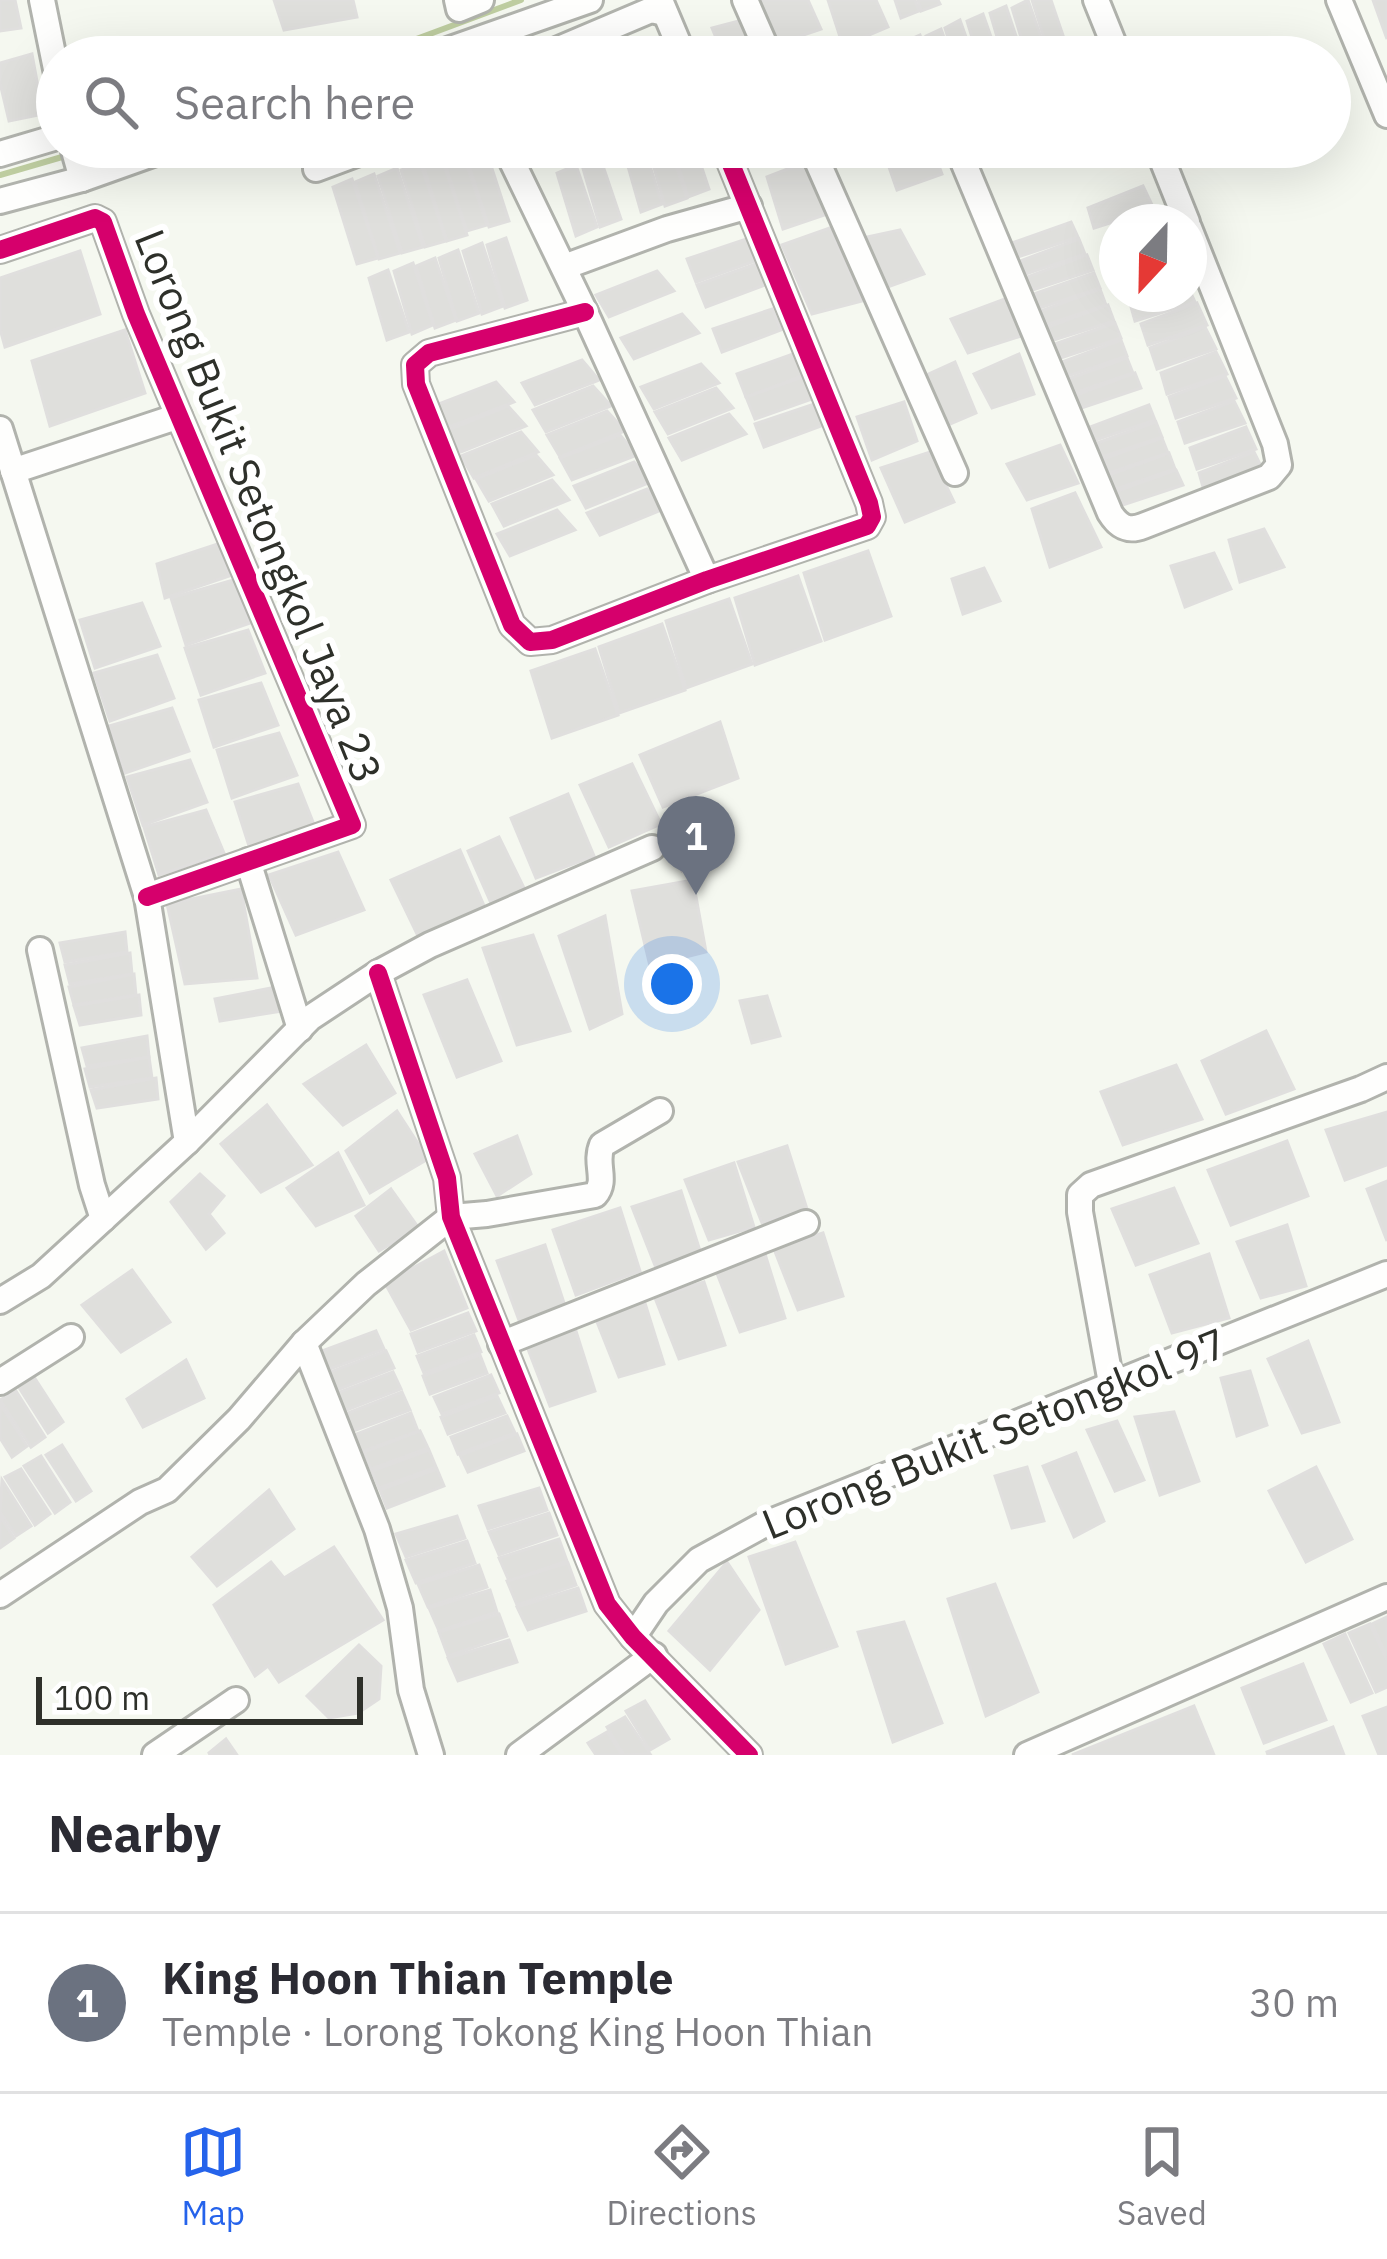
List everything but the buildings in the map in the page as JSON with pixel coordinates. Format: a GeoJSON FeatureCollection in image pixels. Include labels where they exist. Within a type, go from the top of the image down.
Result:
{"type":"FeatureCollection","features":[{"type":"Feature","properties":{"kind":"street"},"geometry":{"type":"LineString","coordinates":[[42,0],[49,36]]}},
{"type":"Feature","properties":{"kind":"street"},"geometry":{"type":"LineString","coordinates":[[500,36],[590,0]]}},
{"type":"Feature","properties":{"kind":"street"},"geometry":{"type":"LineString","coordinates":[[745,0],[761,36]]}},
{"type":"Feature","properties":{"kind":"street"},"geometry":{"type":"LineString","coordinates":[[1096,0],[1108,36]]}},
{"type":"Feature","properties":{"kind":"street"},"geometry":{"type":"LineString","coordinates":[[1339,0],[1387,115]]}},
{"type":"Feature","properties":{"kind":"street"},"geometry":{"type":"LineString","coordinates":[[590,36],[662,6],[676,36]]}},
{"type":"Feature","properties":{"kind":"street"},"geometry":{"type":"LineString","coordinates":[[0,154],[36,143]]}},
{"type":"Feature","properties":{"kind":"street"},"geometry":{"type":"LineString","coordinates":[[79,168],[82,178]]}},
{"type":"Feature","properties":{"kind":"street"},"geometry":{"type":"LineString","coordinates":[[0,201],[111,168]]}},
{"type":"Feature","properties":{"kind":"street"},"geometry":{"type":"LineString","coordinates":[[515,168],[707,580]]}},
{"type":"Feature","properties":{"kind":"street"},"geometry":{"type":"LineString","coordinates":[[585,312],[430,353],[415,365],[416,384],[512,625],[530,642],[552,640],[707,580],[867,526],[872,517],[869,503],[733,168]]}},
{"type":"Feature","properties":{"kind":"street"},"geometry":{"type":"LineString","coordinates":[[820,168],[955,473]]}},
{"type":"Feature","properties":{"kind":"street"},"geometry":{"type":"LineString","coordinates":[[966,168],[1118,524],[1135,529],[1269,478],[1280,465],[1207,273]]}},
{"type":"Feature","properties":{"kind":"street"},"geometry":{"type":"LineString","coordinates":[[1165,168],[1180,204]]}},
{"type":"Feature","properties":{"kind":"street"},"geometry":{"type":"LineString","coordinates":[[564,267],[749,206]]}},
{"type":"Feature","properties":{"kind":"street","name":"Lorong Bukit Setongkol Jaya 23"},"geometry":{"type":"LineString","coordinates":[[0,250],[94,218],[103,222],[136,314],[352,825],[147,897]]}},
{"type":"Feature","properties":{"kind":"street"},"geometry":{"type":"LineString","coordinates":[[13,471],[179,416]]}},
{"type":"Feature","properties":{"kind":"street"},"geometry":{"type":"LineString","coordinates":[[0,429],[147,897],[187,1142]]}},
{"type":"Feature","properties":{"kind":"street"},"geometry":{"type":"LineString","coordinates":[[0,1300],[41,1276],[331,1002],[430,945],[652,848]]}},
{"type":"Feature","properties":{"kind":"street"},"geometry":{"type":"LineString","coordinates":[[248,861],[300,1029]]}},
{"type":"Feature","properties":{"kind":"street"},"geometry":{"type":"LineString","coordinates":[[40,950],[103,1219]]}},
{"type":"Feature","properties":{"kind":"street"},"geometry":{"type":"LineString","coordinates":[[378,973],[447,1178],[451,1217],[607,1604],[633,1637],[749,1755]]}},
{"type":"Feature","properties":{"kind":"street"},"geometry":{"type":"LineString","coordinates":[[1111,1383],[1079,1212],[1080,1195],[1091,1185],[1387,1077]]}},
{"type":"Feature","properties":{"kind":"street"},"geometry":{"type":"LineString","coordinates":[[0,1595],[140,1502],[167,1490],[239,1419],[304,1343],[366,1284],[451,1217],[595,1195],[602,1182],[597,1163],[602,1144],[660,1111]]}},
{"type":"Feature","properties":{"kind":"street"},"geometry":{"type":"LineString","coordinates":[[501,1344],[806,1223]]}},
{"type":"Feature","properties":{"kind":"street","name":"Lorong Bukit Setongkol 97"},"geometry":{"type":"LineString","coordinates":[[633,1637],[656,1603],[699,1560],[763,1525],[1387,1274]]}},
{"type":"Feature","properties":{"kind":"street"},"geometry":{"type":"LineString","coordinates":[[0,1382],[71,1337]]}},
{"type":"Feature","properties":{"kind":"street"},"geometry":{"type":"LineString","coordinates":[[304,1343],[377,1529],[400,1608],[411,1690],[430,1755]]}},
{"type":"Feature","properties":{"kind":"street"},"geometry":{"type":"LineString","coordinates":[[1027,1755],[1387,1598]]}},
{"type":"Feature","properties":{"kind":"street"},"geometry":{"type":"LineString","coordinates":[[519,1755],[654,1655]]}},
{"type":"Feature","properties":{"kind":"street"},"geometry":{"type":"LineString","coordinates":[[155,1755],[236,1700]]}},
{"type":"Feature","properties":{"kind":"waterway"},"geometry":{"type":"LineString","coordinates":[[424,36],[521,0]]}},
{"type":"Feature","properties":{"kind":"waterway"},"geometry":{"type":"LineString","coordinates":[[0,175],[36,165]]}},
{"type":"Feature","properties":{"kind":"cycle path"},"geometry":{"type":"LineString","coordinates":[[585,312],[429,353],[415,365],[416,384],[512,625],[530,642],[552,640],[707,580],[867,526],[872,517],[869,503],[733,168]]}},
{"type":"Feature","properties":{"kind":"cycle path"},"geometry":{"type":"LineString","coordinates":[[0,250],[95,218],[103,222],[136,314],[352,825],[147,897]]}},
{"type":"Feature","properties":{"kind":"cycle path"},"geometry":{"type":"LineString","coordinates":[[378,973],[447,1178],[451,1217],[607,1604],[633,1637],[749,1755]]}},
{"type":"Feature","properties":{"kind":"place","name":"King Hoon Thian Temple"},"geometry":{"type":"Point","coordinates":[696,895]}}]}
